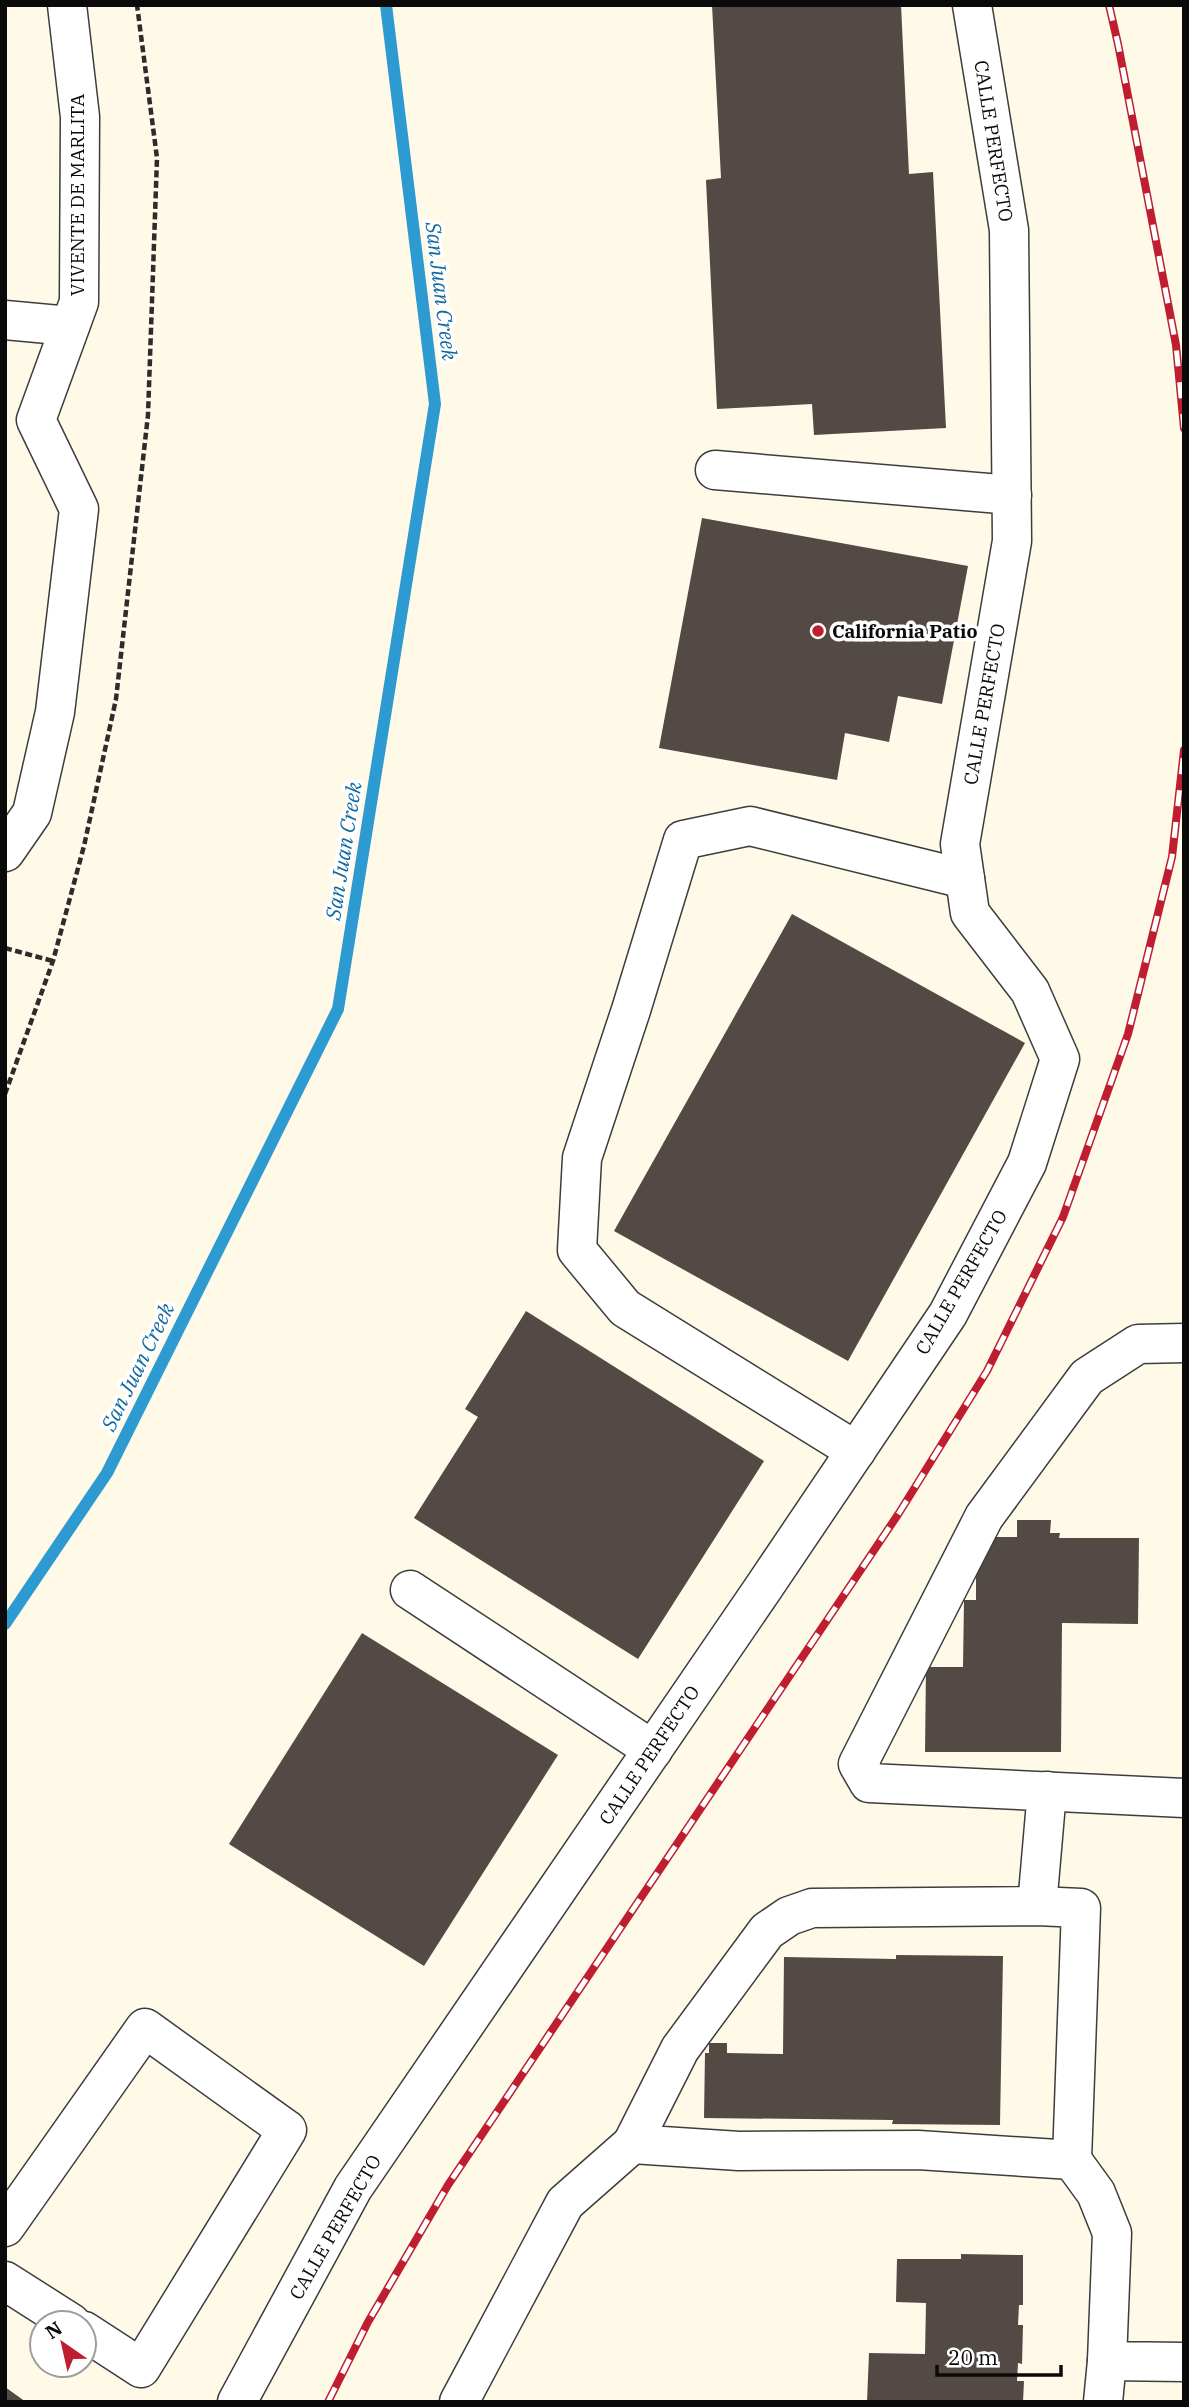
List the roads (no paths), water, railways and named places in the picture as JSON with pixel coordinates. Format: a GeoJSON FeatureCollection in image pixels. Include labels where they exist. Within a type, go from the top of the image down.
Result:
{"type":"FeatureCollection","features":[{"type":"Feature","properties":{"kind":"street","name":"VIVENTE DE MARLITA"},"geometry":{"type":"LineString","coordinates":[[5,852],[32,813],[55,712],[79,509],[36,420],[79,302],[80,117],[66,5]]}},
{"type":"Feature","properties":{"kind":"street","name":"CALLE PERFECTO"},"geometry":{"type":"LineString","coordinates":[[237,2402],[353,2188],[948,1314],[1027,1163],[1060,1059],[1030,991],[970,913],[960,844],[1012,541],[1009,230],[972,5]]}},
{"type":"Feature","properties":{"kind":"street"},"geometry":{"type":"LineString","coordinates":[[5,320],[70,326]]}},
{"type":"Feature","properties":{"kind":"street"},"geometry":{"type":"LineString","coordinates":[[715,470],[1012,495]]}},
{"type":"Feature","properties":{"kind":"street"},"geometry":{"type":"LineString","coordinates":[[856,1451],[625,1308],[578,1250],[582,1158],[683,840],[750,827],[965,879]]}},
{"type":"Feature","properties":{"kind":"street"},"geometry":{"type":"LineString","coordinates":[[1184,1343],[1138,1344],[1087,1377],[984,1517],[858,1764],[869,1783],[1184,1798]]}},
{"type":"Feature","properties":{"kind":"street"},"geometry":{"type":"LineString","coordinates":[[410,1590],[653,1750]]}},
{"type":"Feature","properties":{"kind":"street"},"geometry":{"type":"LineString","coordinates":[[1037,1906],[1047,1791]]}},
{"type":"Feature","properties":{"kind":"street"},"geometry":{"type":"LineString","coordinates":[[459,2402],[565,2203],[632,2144],[680,2049],[766,1931],[789,1916],[812,1908],[1037,1906],[1081,1908],[1072,2160],[1096,2193],[1112,2233],[1103,2402]]}},
{"type":"Feature","properties":{"kind":"street"},"geometry":{"type":"LineString","coordinates":[[5,2227],[145,2028],[287,2130],[141,2368],[98,2340]]}},
{"type":"Feature","properties":{"kind":"street"},"geometry":{"type":"LineString","coordinates":[[632,2144],[739,2151],[918,2150],[1072,2160]]}},
{"type":"Feature","properties":{"kind":"street"},"geometry":{"type":"LineString","coordinates":[[5,2281],[49,2309]]}},
{"type":"Feature","properties":{"kind":"street"},"geometry":{"type":"LineString","coordinates":[[1107,2361],[1184,2362]]}},
{"type":"Feature","properties":{"kind":"waterway","name":"San Juan Creek"},"geometry":{"type":"LineString","coordinates":[[5,1624],[107,1473],[338,1009],[435,404],[386,5]]}},
{"type":"Feature","properties":{"kind":"railway"},"geometry":{"type":"LineString","coordinates":[[1109,5],[1176,345],[1184,428]]}},
{"type":"Feature","properties":{"kind":"railway"},"geometry":{"type":"LineString","coordinates":[[328,2402],[368,2322],[448,2185],[899,1513],[987,1371],[1063,1217],[1128,1034],[1172,857],[1184,750]]}},
{"type":"Feature","properties":{"kind":"place","name":"California Patio"},"geometry":{"type":"Point","coordinates":[818,631]}}]}
